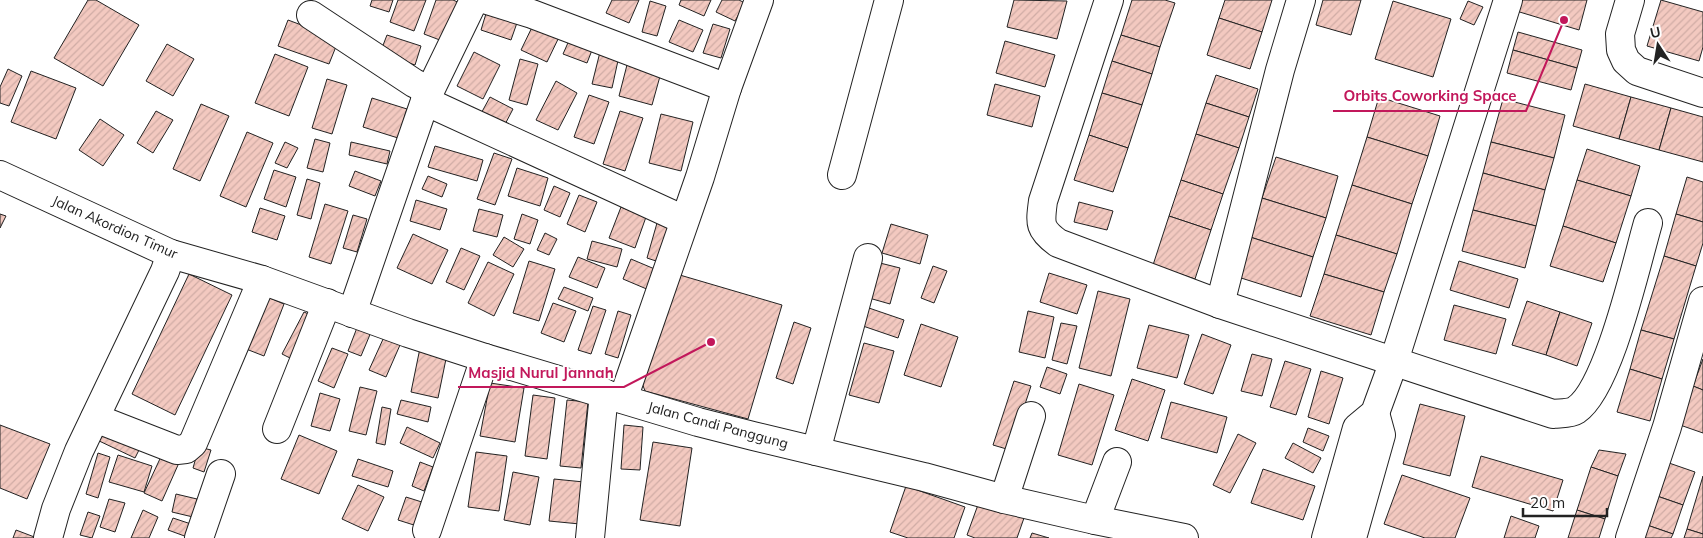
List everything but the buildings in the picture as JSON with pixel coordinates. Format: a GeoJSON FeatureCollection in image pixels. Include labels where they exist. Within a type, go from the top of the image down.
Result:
{"type":"FeatureCollection","features":[{"type":"Feature","properties":{"kind":"street"},"geometry":{"type":"LineString","coordinates":[[277,429],[339,308],[428,96],[474,0]]}},
{"type":"Feature","properties":{"kind":"street"},"geometry":{"type":"LineString","coordinates":[[488,0],[534,7],[727,88]]}},
{"type":"Feature","properties":{"kind":"street"},"geometry":{"type":"LineString","coordinates":[[590,538],[614,396],[700,177],[727,88],[759,0]]}},
{"type":"Feature","properties":{"kind":"street"},"geometry":{"type":"LineString","coordinates":[[842,175],[889,0]]}},
{"type":"Feature","properties":{"kind":"street"},"geometry":{"type":"LineString","coordinates":[[1109,0],[1043,201],[1040,220],[1045,234],[1058,243],[1220,304],[1553,414],[1575,411],[1591,393],[1611,349],[1648,223]]}},
{"type":"Feature","properties":{"kind":"street"},"geometry":{"type":"LineString","coordinates":[[1220,304],[1280,70],[1301,0]]}},
{"type":"Feature","properties":{"kind":"street"},"geometry":{"type":"LineString","coordinates":[[1326,538],[1358,428],[1374,413],[1394,361],[1508,0]]}},
{"type":"Feature","properties":{"kind":"street"},"geometry":{"type":"LineString","coordinates":[[1630,0],[1620,34],[1621,50],[1626,61],[1637,71],[1703,94]]}},
{"type":"Feature","properties":{"kind":"street"},"geometry":{"type":"LineString","coordinates":[[310,15],[414,83],[428,96],[684,220]]}},
{"type":"Feature","properties":{"kind":"street","name":"Jalan Akordion Timur"},"geometry":{"type":"LineString","coordinates":[[0,175],[171,254],[262,280]]}},
{"type":"Feature","properties":{"kind":"street"},"geometry":{"type":"LineString","coordinates":[[48,538],[56,509],[79,451],[165,271],[171,254]]}},
{"type":"Feature","properties":{"kind":"street"},"geometry":{"type":"LineString","coordinates":[[816,451],[868,258]]}},
{"type":"Feature","properties":{"kind":"street"},"geometry":{"type":"LineString","coordinates":[[95,418],[169,448],[177,450],[186,449],[193,443],[262,280]]}},
{"type":"Feature","properties":{"kind":"street","name":"Jalan Candi Panggung"},"geometry":{"type":"LineString","coordinates":[[262,280],[408,333],[698,422],[1004,499],[1184,538]]}},
{"type":"Feature","properties":{"kind":"street"},"geometry":{"type":"LineString","coordinates":[[1630,538],[1667,427],[1703,301]]}},
{"type":"Feature","properties":{"kind":"street"},"geometry":{"type":"LineString","coordinates":[[427,530],[485,358]]}},
{"type":"Feature","properties":{"kind":"street"},"geometry":{"type":"LineString","coordinates":[[1352,538],[1381,435],[1374,413]]}},
{"type":"Feature","properties":{"kind":"street"},"geometry":{"type":"LineString","coordinates":[[1004,499],[1031,416]]}},
{"type":"Feature","properties":{"kind":"street"},"geometry":{"type":"LineString","coordinates":[[1095,520],[1117,462]]}},
{"type":"Feature","properties":{"kind":"street"},"geometry":{"type":"LineString","coordinates":[[199,538],[221,474]]}},
{"type":"Feature","properties":{"kind":"place","name":"Orbits Coworking Space"},"geometry":{"type":"Point","coordinates":[1564,20]}},
{"type":"Feature","properties":{"kind":"place","name":"Masjid Nurul Jannah"},"geometry":{"type":"Point","coordinates":[711,342]}}]}
